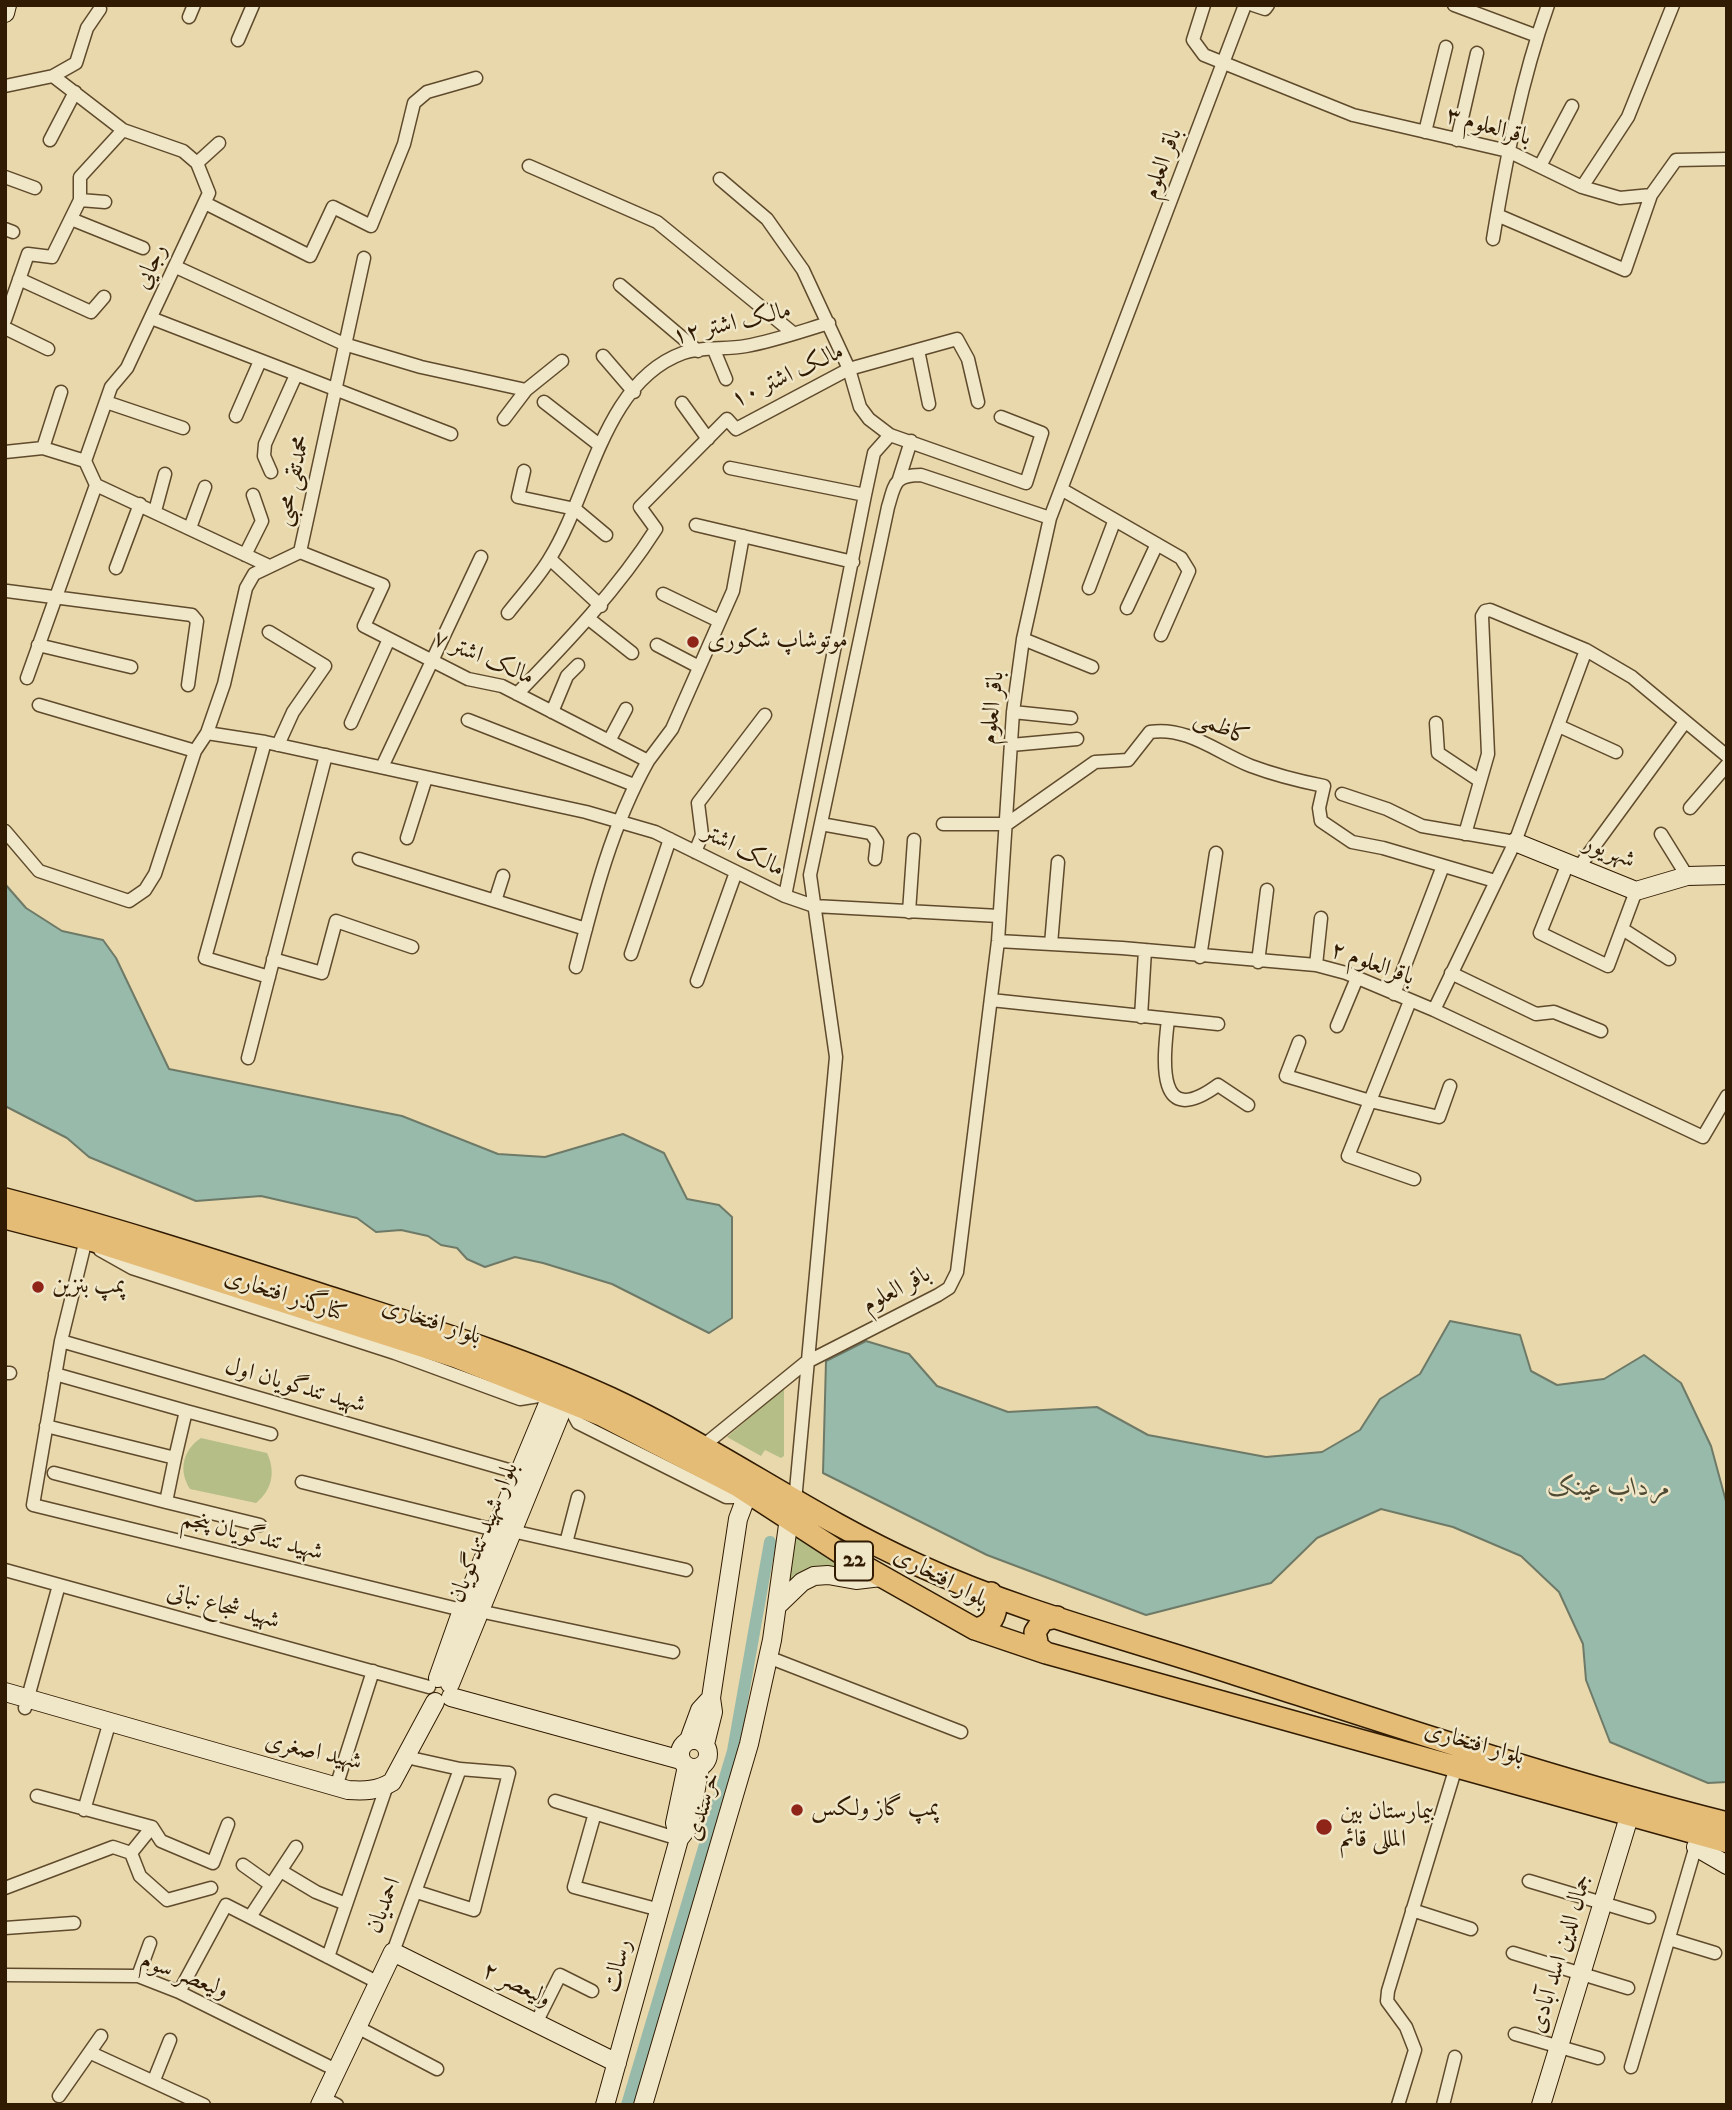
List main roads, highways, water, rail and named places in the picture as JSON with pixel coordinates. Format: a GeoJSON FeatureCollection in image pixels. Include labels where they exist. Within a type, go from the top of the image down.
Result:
{"type":"FeatureCollection","features":[{"type":"Feature","properties":{"kind":"highway","name":"بلوار افتخاری"},"geometry":{"type":"LineString","coordinates":[[5,1199],[99,1223],[462,1340],[609,1398],[747,1470],[792,1509],[881,1577],[975,1629],[1046,1653],[1629,1817],[1697,1841],[1727,1842]]}},
{"type":"Feature","properties":{"kind":"highway","name":"بلوار افتخاری"},"geometry":{"type":"LineString","coordinates":[[5,1218],[90,1240],[456,1357],[601,1415],[748,1492],[918,1565],[1057,1617],[1426,1738],[1634,1799],[1727,1823]]}},
{"type":"Feature","properties":{"kind":"highway"},"geometry":{"type":"LineString","coordinates":[[975,1629],[990,1623],[996,1614],[996,1602],[991,1593]]}},
{"type":"Feature","properties":{"kind":"highway"},"geometry":{"type":"LineString","coordinates":[[1046,1653],[1036,1642],[1036,1628],[1047,1618],[1057,1617]]}},
{"type":"Feature","properties":{"kind":"water"},"geometry":{"type":"Polygon","coordinates":[[[5,884],[26,908],[62,931],[103,940],[116,958],[169,1069],[402,1116],[498,1154],[545,1157],[623,1134],[664,1153],[687,1199],[719,1205],[732,1217],[732,1318],[709,1333],[612,1284],[543,1263],[515,1257],[485,1267],[467,1259],[457,1248],[441,1245],[428,1236],[401,1230],[376,1232],[357,1218],[261,1196],[196,1201],[89,1157],[67,1138],[5,1106],[5,884]]]}},
{"type":"Feature","properties":{"kind":"water","name":"مرداب عینک"},"geometry":{"type":"Polygon","coordinates":[[[1450,1321],[1520,1335],[1531,1371],[1557,1385],[1604,1379],[1644,1355],[1681,1383],[1711,1446],[1727,1505],[1727,1782],[1708,1783],[1610,1742],[1586,1680],[1583,1644],[1559,1592],[1521,1556],[1453,1527],[1381,1509],[1317,1538],[1271,1583],[1146,1615],[987,1555],[823,1473],[826,1361],[866,1341],[909,1354],[937,1386],[1008,1412],[1097,1407],[1148,1435],[1266,1457],[1322,1452],[1360,1430],[1380,1399],[1420,1374],[1450,1321]]]}},
{"type":"Feature","properties":{"kind":"waterway"},"geometry":{"type":"LineString","coordinates":[[627,2105],[733,1751],[770,1542]]}},
{"type":"Feature","properties":{"kind":"place","name":"موتوشاپ شکوری"},"geometry":{"type":"Point","coordinates":[693,642]}},
{"type":"Feature","properties":{"kind":"place","name":"پمپ بنزین"},"geometry":{"type":"Point","coordinates":[38,1287]}},
{"type":"Feature","properties":{"kind":"place","name":"پمپ گاز ولکس"},"geometry":{"type":"Point","coordinates":[797,1810]}},
{"type":"Feature","properties":{"kind":"place","name":"بیمارستان بین المللی قائم"},"geometry":{"type":"Point","coordinates":[1324,1827]}}]}
